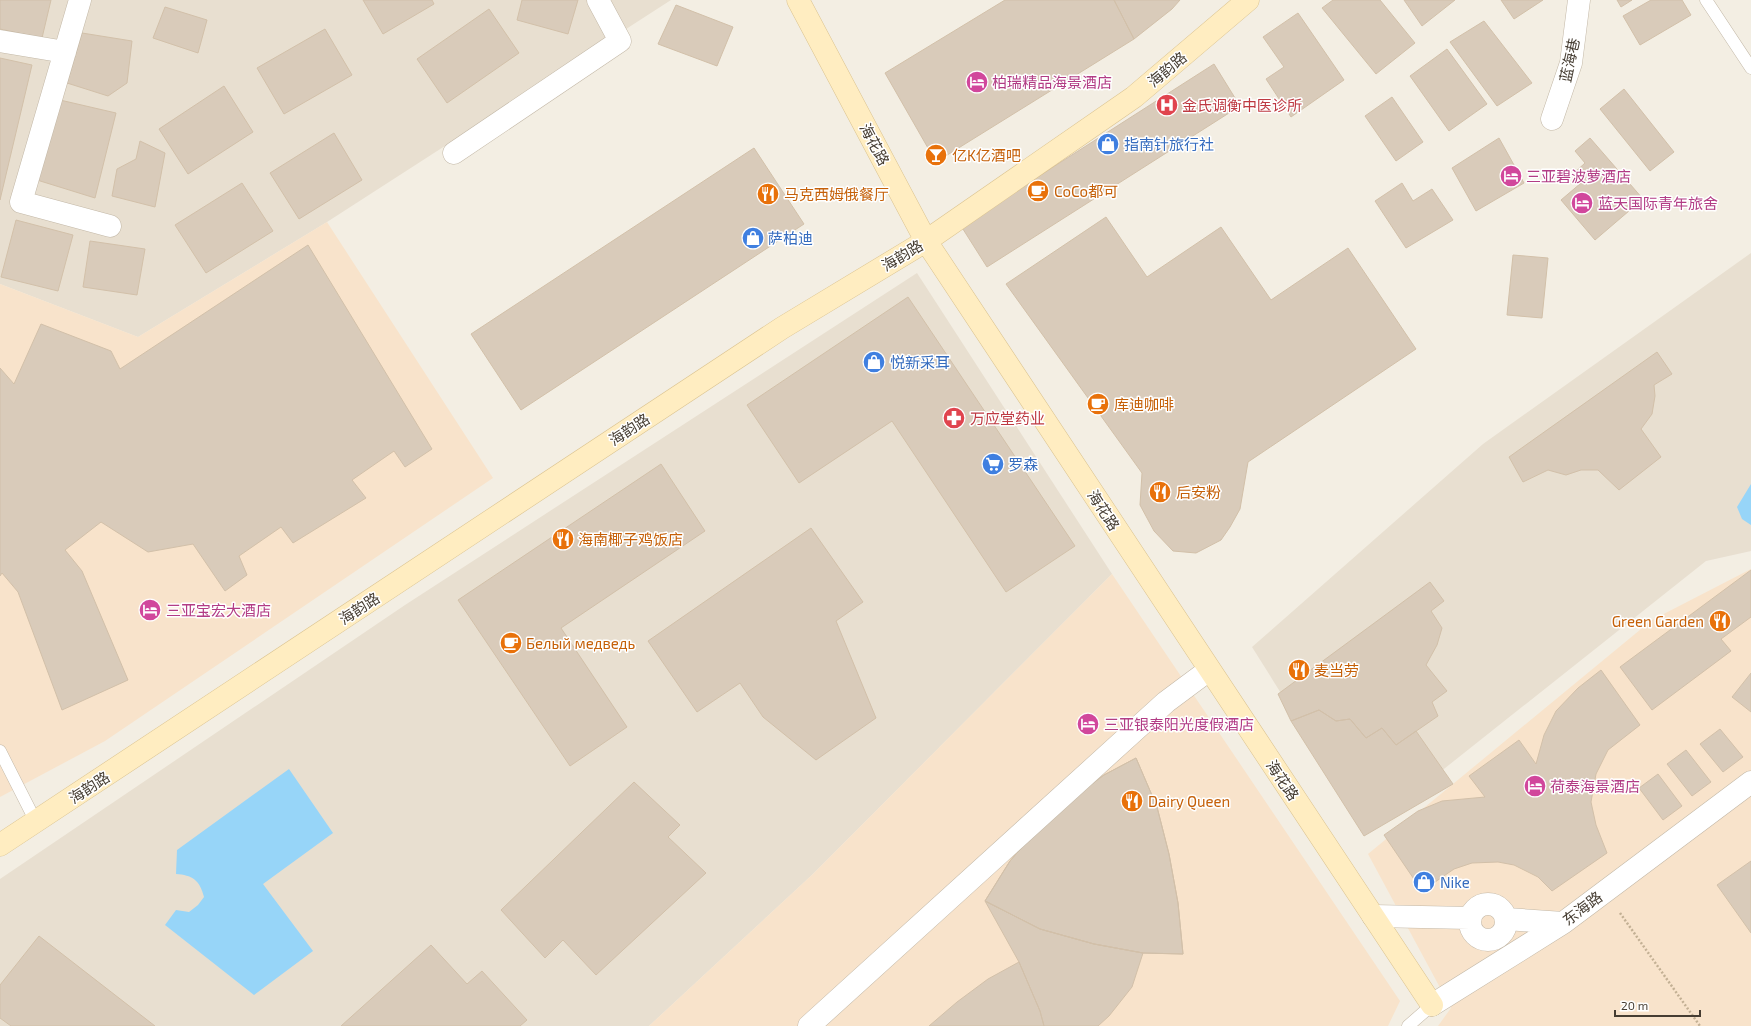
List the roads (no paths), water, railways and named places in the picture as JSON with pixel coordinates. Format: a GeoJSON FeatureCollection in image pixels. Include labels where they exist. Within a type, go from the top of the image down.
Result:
{"type":"FeatureCollection","features":[{"type":"Feature","properties":{"kind":"street"},"geometry":{"type":"LineString","coordinates":[[80,0],[21,202],[110,226]]}},
{"type":"Feature","properties":{"kind":"street"},"geometry":{"type":"LineString","coordinates":[[454,153],[620,41],[598,0]]}},
{"type":"Feature","properties":{"kind":"street","name":"海花路"},"geometry":{"type":"LineString","coordinates":[[798,0],[926,241],[1432,1005]]}},
{"type":"Feature","properties":{"kind":"street","name":"海韵路"},"geometry":{"type":"LineString","coordinates":[[0,845],[782,328],[926,241],[1134,97],[1248,0]]}},
{"type":"Feature","properties":{"kind":"street","name":"蓝海巷"},"geometry":{"type":"LineString","coordinates":[[1552,118],[1571,63],[1579,0]]}},
{"type":"Feature","properties":{"kind":"street"},"geometry":{"type":"LineString","coordinates":[[0,41],[65,52]]}},
{"type":"Feature","properties":{"kind":"street"},"geometry":{"type":"LineString","coordinates":[[809,1026],[1166,702],[1209,670]]}},
{"type":"Feature","properties":{"kind":"street","name":"东海路"},"geometry":{"type":"LineString","coordinates":[[1432,1005],[1563,923],[1751,782]]}},
{"type":"Feature","properties":{"kind":"street"},"geometry":{"type":"LineString","coordinates":[[1373,916],[1470,918],[1478,906],[1492,904],[1504,912],[1507,919],[1563,923]]}},
{"type":"Feature","properties":{"kind":"lane"},"geometry":{"type":"LineString","coordinates":[[1706,0],[1751,68]]}},
{"type":"Feature","properties":{"kind":"lane"},"geometry":{"type":"LineString","coordinates":[[0,752],[36,822]]}},
{"type":"Feature","properties":{"kind":"lane","name":"东海路"},"geometry":{"type":"LineString","coordinates":[[1408,1026],[1432,1005]]}},
{"type":"Feature","properties":{"kind":"water"},"geometry":{"type":"Polygon","coordinates":[[[1751,484],[1751,525],[1742,519],[1737,507],[1751,484]]]}},
{"type":"Feature","properties":{"kind":"water"},"geometry":{"type":"Polygon","coordinates":[[[289,769],[333,833],[263,884],[313,951],[254,995],[165,925],[176,910],[189,912],[198,905],[204,897],[200,886],[191,877],[176,874],[177,850],[289,769]]]}},
{"type":"Feature","properties":{"kind":"place","name":"柏瑞精品海景酒店"},"geometry":{"type":"Point","coordinates":[977,82]}},
{"type":"Feature","properties":{"kind":"place","name":"金氏调衡中医诊所"},"geometry":{"type":"Point","coordinates":[1167,105]}},
{"type":"Feature","properties":{"kind":"place","name":"指南针旅行社"},"geometry":{"type":"Point","coordinates":[1108,144]}},
{"type":"Feature","properties":{"kind":"place","name":"亿K亿酒吧"},"geometry":{"type":"Point","coordinates":[936,155]}},
{"type":"Feature","properties":{"kind":"place","name":"三亚碧波萝酒店"},"geometry":{"type":"Point","coordinates":[1511,176]}},
{"type":"Feature","properties":{"kind":"place","name":"CoCo都可"},"geometry":{"type":"Point","coordinates":[1038,191]}},
{"type":"Feature","properties":{"kind":"place","name":"马克西姆俄餐厅"},"geometry":{"type":"Point","coordinates":[768,194]}},
{"type":"Feature","properties":{"kind":"place","name":"蓝天国际青年旅舍"},"geometry":{"type":"Point","coordinates":[1582,203]}},
{"type":"Feature","properties":{"kind":"place","name":"萨柏迪"},"geometry":{"type":"Point","coordinates":[753,238]}},
{"type":"Feature","properties":{"kind":"place","name":"悦新采耳"},"geometry":{"type":"Point","coordinates":[874,362]}},
{"type":"Feature","properties":{"kind":"place","name":"库迪咖啡"},"geometry":{"type":"Point","coordinates":[1098,404]}},
{"type":"Feature","properties":{"kind":"place","name":"万应堂药业"},"geometry":{"type":"Point","coordinates":[954,418]}},
{"type":"Feature","properties":{"kind":"place","name":"罗森"},"geometry":{"type":"Point","coordinates":[993,464]}},
{"type":"Feature","properties":{"kind":"place","name":"后安粉"},"geometry":{"type":"Point","coordinates":[1160,492]}},
{"type":"Feature","properties":{"kind":"place","name":"海南椰子鸡饭店"},"geometry":{"type":"Point","coordinates":[563,539]}},
{"type":"Feature","properties":{"kind":"place","name":"三亚宝宏大酒店"},"geometry":{"type":"Point","coordinates":[150,610]}},
{"type":"Feature","properties":{"kind":"place","name":"Green Garden"},"geometry":{"type":"Point","coordinates":[1720,621]}},
{"type":"Feature","properties":{"kind":"place","name":"Белый медведь"},"geometry":{"type":"Point","coordinates":[511,643]}},
{"type":"Feature","properties":{"kind":"place","name":"麦当劳"},"geometry":{"type":"Point","coordinates":[1299,670]}},
{"type":"Feature","properties":{"kind":"place","name":"三亚银泰阳光度假酒店"},"geometry":{"type":"Point","coordinates":[1088,724]}},
{"type":"Feature","properties":{"kind":"place","name":"荷泰海景酒店"},"geometry":{"type":"Point","coordinates":[1535,786]}},
{"type":"Feature","properties":{"kind":"place","name":"Dairy Queen"},"geometry":{"type":"Point","coordinates":[1132,801]}},
{"type":"Feature","properties":{"kind":"place","name":"Nike"},"geometry":{"type":"Point","coordinates":[1424,882]}}]}
